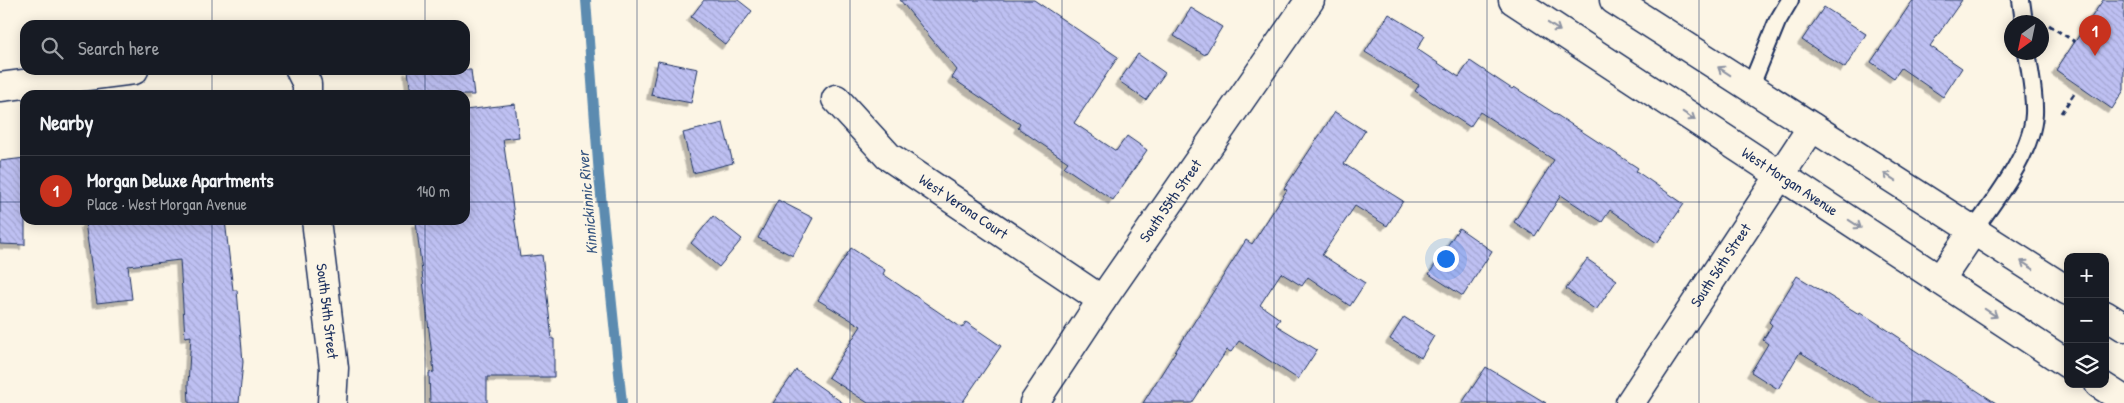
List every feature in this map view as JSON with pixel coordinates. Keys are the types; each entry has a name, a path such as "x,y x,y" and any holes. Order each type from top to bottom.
{"street":[{"name":"South 55th Street","path":"1034,403 1102,300 1310,0"},
{"name":"West Morgan Avenue","path":"1513,0 2064,361"},
{"path":"1614,0 2064,288"},
{"path":"0,86 92,75"},
{"path":"302,75 307,90"},
{"name":"West Verona Court","path":"836,99 888,156 1102,300"},
{"name":"South 56th Street","path":"1630,403 1812,127"},
{"name":"South 54th Street","path":"317,225 334,368 332,403"},
{"path":"1940,280 1973,231"},
{"path":"2109,318 2124,327"},
{"path":"2105,388 2124,400"}],"lane":[{"path":"1750,88 1777,22 1790,0"},
{"path":"2021,0 2023,15"},
{"path":"1973,231 2009,177 2030,134 2034,115 2028,60"}],"path":[{"path":"2049,26 2075,42"},
{"path":"2060,114 2076,91"}],"building":[{"path":"704,0 738,0 752,11 726,45 691,17"},
{"path":"900,0 1034,0 1118,57 1074,123 1116,151 1127,136 1147,150 1113,200 1064,167 1068,162 1018,128 1020,124 952,78 957,70"},
{"path":"1913,0 1962,0 1930,46 1962,68 1943,97 1901,68 1894,78 1871,62"},
{"path":"2103,0 2124,0 2124,90 2112,109 2056,70"},
{"path":"1824,7 1866,34 1845,68 1802,40"},
{"path":"1191,8 1222,27 1205,55 1174,36"},
{"path":"1389,14 1425,36 1417,49 1459,77 1470,61 1512,89 1514,87 1638,168 1636,171 1684,204 1657,243 1610,210 1602,222 1561,195 1535,236 1514,222 1554,160 1480,112 1470,127 1415,91 1419,85 1365,52"},
{"path":"1138,54 1165,73 1146,100 1119,81"},
{"path":"658,61 698,69 691,103 651,95"},
{"path":"471,70 474,95 470,95 470,90 410,90 409,75 470,75"},
{"path":"515,104 519,137 503,139 520,257 542,255 552,339 554,339 554,377 487,377 487,403 430,403 429,373 434,372 416,225 470,225 470,109"},
{"path":"1335,112 1365,131 1344,164 1403,201 1387,226 1355,206 1322,255 1365,283 1350,306 1308,277 1302,286 1281,273 1260,305 1280,319 1276,325 1317,350 1298,379 1239,341 1231,352 1227,350 1192,403 1143,403 1246,240 1252,244 1287,190 1284,189"},
{"path":"723,123 733,163 693,173 683,133"},
{"path":"20,159 20,225 25,225 25,245 0,244 0,161"},
{"path":"778,200 813,218 793,256 758,238"},
{"path":"713,216 742,239 719,267 691,243"},
{"path":"85,225 226,225 233,290 237,290 243,362 239,403 189,403 188,385 191,336 185,337 180,260 128,266 132,299 97,303"},
{"path":"1459,228 1492,251 1463,296 1429,274"},
{"path":"851,248 885,270 883,274 962,328 966,322 1001,346 962,403 868,403 828,377 861,326 818,300"},
{"path":"1587,259 1617,280 1596,310 1566,289"},
{"path":"1797,276 1859,314 1860,312 1900,338 1899,340 1996,403 1881,403 1800,352 1778,389 1751,372 1768,344 1763,340 1772,325 1769,322"},
{"path":"1404,317 1434,336 1421,358 1390,339"},
{"path":"1486,367 1546,403 1462,403"},
{"path":"796,370 843,403 773,403"}],"waterway":[{"name":"Kinnickinnic River","path":"586,0 599,176 622,403"}],"place":[{"name":"Morgan Deluxe Apartments","path":"2095,56"}]}
